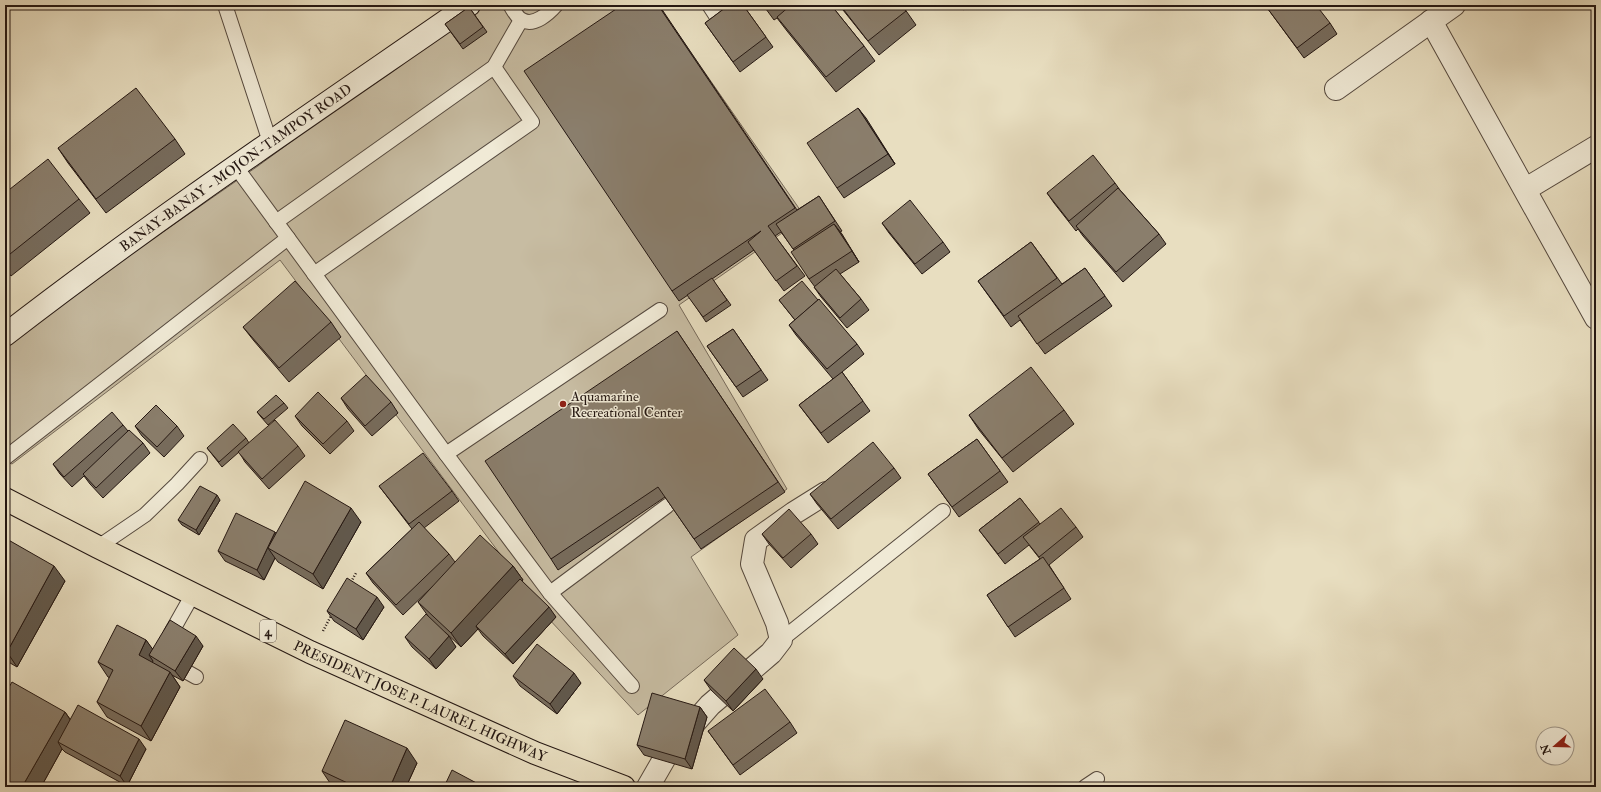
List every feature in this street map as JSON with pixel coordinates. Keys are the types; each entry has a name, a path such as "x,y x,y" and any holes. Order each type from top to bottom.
{"highway":[{"name":"PRESIDENT JOSE P. LAUREL HIGHWAY","path":"5,499 98,547 310,652 535,753 624,787"}],"street":[{"name":"BANAY-BANAY - MOJON-TAMPOY ROAD","path":"5,335 63,290 236,166 469,5"},
{"path":"1336,89 1454,5"},
{"path":"1431,20 1596,318"},
{"path":"1526,190 1596,147"},
{"path":"648,787 667,754 710,705 771,653 781,640 777,622 752,564 756,540 794,513 826,493"}],"lane":[{"path":"225,5 270,142"},
{"path":"510,5 522,20 530,22 548,14 556,5"},
{"path":"709,5 720,22"},
{"path":"276,222 494,67 522,20"},
{"path":"314,274 532,122 494,67"},
{"path":"236,166 446,454 550,593 632,686"},
{"path":"5,458 288,238"},
{"path":"446,454 660,310"},
{"path":"98,547 145,515 200,459"},
{"path":"550,593 667,506"},
{"path":"781,640 943,511"},
{"path":"193,594 171,633 170,648 172,656 180,668 196,677"},
{"path":"1085,787 1097,779"}],"path":[{"path":"349,586 356,573"},
{"path":"310,652 333,613"}],"shaded area":[{"name":"Aquamarine Recreational Center","path":"478,5 658,5 805,217 679,305 787,489 691,557 738,635 638,715 548,618 280,260 12,464 5,461 5,347 79,290 258,166"}],"building":[{"path":"622,5 658,5 795,208 768,226 797,266 776,281 748,242 761,231 672,291 524,71"},
{"path":"729,5 743,5 766,37 733,62 705,23"},
{"path":"791,5 831,5 864,46 826,77 777,17"},
{"path":"840,5 902,5 906,11 868,41"},
{"path":"1265,5 1316,5 1330,23 1297,48"},
{"path":"469,7 483,27 460,44 445,24"},
{"path":"136,88 175,139 96,199 58,148"},
{"path":"858,108 888,154 837,188 807,143"},
{"path":"1093,155 1115,183 1069,221 1047,193"},
{"path":"48,159 79,199 5,258 5,193"},
{"path":"1118,188 1159,234 1116,272 1076,226"},
{"path":"819,196 835,221 793,249 776,224"},
{"path":"910,200 943,242 915,264 882,223"},
{"path":"834,224 852,251 809,279 791,252"},
{"path":"1031,242 1057,278 1004,316 978,281"},
{"path":"1085,268 1105,296 1037,344 1018,316"},
{"path":"836,269 861,299 840,318 814,287"},
{"path":"712,278 727,300 703,317 687,295"},
{"path":"295,281 331,322 279,368 243,327"},
{"path":"802,281 818,300 795,320 779,300"},
{"path":"819,299 857,344 827,369 789,325"},
{"path":"733,329 761,370 736,387 707,346"},
{"path":"677,331 778,482 694,539 658,487 551,559 485,461"},
{"path":"1031,367 1064,410 1002,458 969,415"},
{"path":"842,372 863,401 821,433 799,405"},
{"path":"366,375 391,402 365,426 341,398"},
{"path":"318,392 347,421 323,444 295,416"},
{"path":"276,395 284,403 264,419 257,412"},
{"path":"156,405 177,426 157,447 135,426"},
{"path":"112,412 123,425 64,477 53,464"},
{"path":"275,420 298,446 262,479 238,452"},
{"path":"233,424 246,438 219,462 207,448"},
{"path":"129,430 143,443 96,488 83,474"},
{"path":"977,439 1000,471 952,507 928,474"},
{"path":"873,442 894,468 831,519 810,494"},
{"path":"423,453 452,491 409,524 379,486"},
{"path":"305,481 351,508 313,574 268,548"},
{"path":"200,486 217,495 196,530 178,520"},
{"path":"1020,498 1039,522 998,554 979,530"},
{"path":"1061,508 1076,527 1039,557 1023,537"},
{"path":"789,509 811,534 783,558 762,534"},
{"path":"236,513 275,532 257,570 218,551"},
{"path":"419,522 449,554 396,605 366,573"},
{"path":"480,535 513,566 451,633 418,602"},
{"path":"5,538 54,566 7,652 5,651"},
{"path":"1043,557 1064,588 1008,627 987,595"},
{"path":"347,578 377,597 356,629 327,611"},
{"path":"520,579 549,607 505,654 476,626"},
{"path":"426,614 449,636 429,659 405,637"},
{"path":"170,620 196,636 175,671 149,655"},
{"path":"117,625 146,640 139,655 170,672 141,726 97,702 113,670 98,662"},
{"path":"537,644 574,673 550,704 513,676"},
{"path":"734,648 756,669 726,701 704,680"},
{"path":"12,682 65,712 22,787 5,787 5,694"},
{"path":"765,689 790,722 733,765 708,731"},
{"path":"652,693 700,707 685,759 637,745"},
{"path":"78,705 139,739 120,776 58,742"},
{"path":"345,720 407,748 390,787 356,787 322,771"},
{"path":"452,770 484,787 444,787"},
{"path":"1596,778 1596,787 1593,787 1590,783"},
{"path":"1580,783 1582,787 1574,787"}],"place":[{"name":"Aquamarine Recreational Center","path":"563,404"}]}
